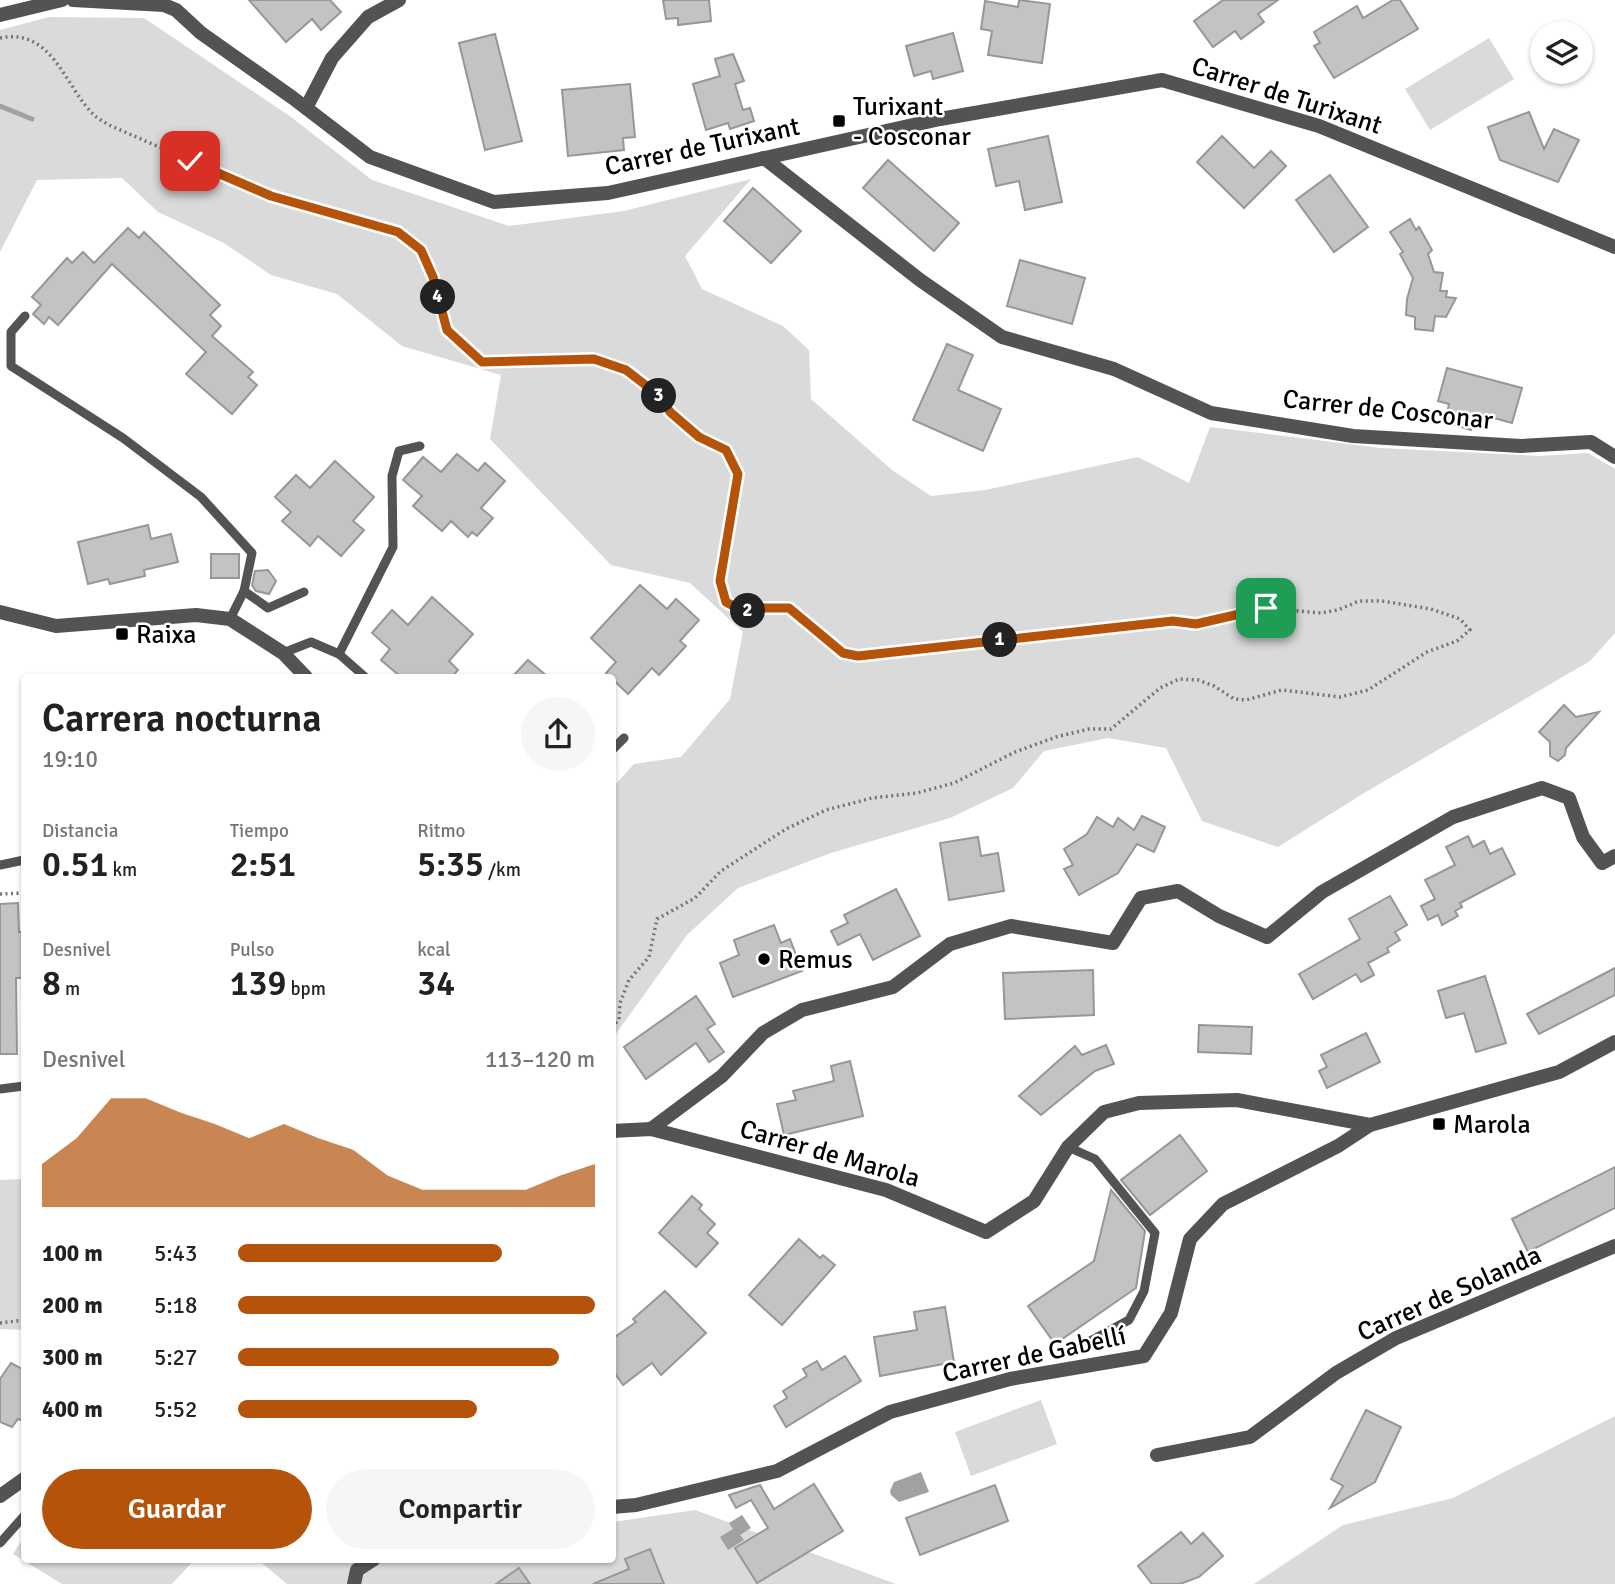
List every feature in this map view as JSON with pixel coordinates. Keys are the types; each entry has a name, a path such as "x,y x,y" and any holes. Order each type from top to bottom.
{"street":[{"path":"0,15 62,0"},
{"name":"Carrer de Turixant","path":"73,0 164,5 176,10 201,33 370,157 494,202 608,192 940,119 1162,80 1319,126 1615,247"},
{"path":"306,108 332,58 368,17 399,0"},
{"name":"Carrer de Cosconar","path":"764,158 920,281 1002,337 1114,369 1211,413 1353,436 1521,446 1591,442 1615,457"},
{"path":"0,611 56,626 196,615 230,619 283,653 303,674"},
{"path":"651,1129 722,1076 762,1033 802,1010 893,987 950,944 1011,926 1113,943 1141,898 1178,891 1219,916 1267,937 1322,892 1453,817 1542,788 1569,798 1583,837 1602,863 1615,856"},
{"name":"Carrer de Marola","path":"616,1131 651,1129 886,1190 986,1232 1034,1201 1068,1147 1104,1112 1139,1103 1237,1100 1370,1125 1559,1072 1615,1042"},
{"name":"Carrer de Gabellí","path":"616,1507 636,1505 777,1471 890,1412 1010,1379 1144,1356 1171,1313 1190,1239 1223,1205 1338,1146 1370,1125"},
{"name":"Carrer de Solanda","path":"1157,1455 1250,1437 1336,1373 1396,1338 1615,1246"},
{"path":"0,1496 21,1481"},
{"path":"354,1584 357,1570 368,1563"}],"lane":[{"path":"26,316 12,332 11,366 123,438 201,497 252,553 244,591 230,619"},
{"path":"339,654 393,547 392,476 399,452 420,446"},
{"path":"244,591 268,608 304,592"},
{"path":"283,653 311,642 339,654 362,674"},
{"path":"616,746 624,738"},
{"path":"0,865 21,861"},
{"path":"0,1089 21,1086"},
{"path":"1068,1147 1096,1159 1155,1233 1144,1291 1129,1320 1081,1346"},
{"path":"0,1543 21,1519"}],"path":[{"path":"0,38 13,35 32,41 54,59 94,115 109,125 271,196 398,232 421,250 433,277 447,330 482,362 594,359 626,370 661,397 670,412 699,437 726,450 738,474 720,581 726,602 744,612 764,608 789,608 843,653 858,656 881,654 1173,621 1196,624 1266,608 1321,613 1338,610 1359,601 1382,601 1431,609 1460,619 1470,630 1457,641 1427,652 1368,690 1340,697 1282,690 1246,700 1234,699 1214,686 1198,680 1179,679 1160,688 1111,729 1089,729 1056,737 1015,752 954,783 917,793 872,798 826,810 786,830 721,872 695,898 657,919 649,957 629,980 616,1022"},
{"path":"0,894 21,893"},
{"path":"0,1322 21,1320"}],"shaded area":[{"path":"49,17 144,18 291,117 372,180 509,226 624,211 751,179 685,256 702,289 783,326 809,350 811,399 892,470 931,496 985,490 1138,457 1189,483 1210,427 1381,448 1539,456 1588,453 1615,469 1615,633 1590,661 1364,793 1278,847 1202,821 1166,748 1108,738 1044,751 1013,788 950,818 831,853 738,888 687,935 616,1034 616,784 634,764 681,757 730,699 743,632 690,583 611,565 490,439 501,375 402,346 337,294 271,275 224,243 158,212 122,178 37,180 0,252 0,30"},
{"path":"1489,38 1514,79 1430,130 1405,89"},
{"path":"21,1179 21,1330 0,1329 0,1180"},
{"path":"1041,1400 1057,1444 971,1476 955,1432"},
{"path":"1615,1416 1615,1584 1254,1584 1343,1525 1453,1498"},
{"path":"921,1472 929,1492 899,1502 891,1495 894,1482"},
{"path":"695,1510 896,1584 287,1584 262,1563 616,1563 616,1522"},
{"path":"742,1515 751,1528 740,1535 744,1540 728,1550 720,1537 733,1529 729,1523"},
{"path":"21,1542 21,1559 13,1554"},
{"path":"28,1563 191,1563 172,1584 62,1584"}],"building":[{"path":"249,0 330,0 341,12 321,30 312,19 286,42"},
{"path":"663,0 709,0 711,21 678,25 678,18 666,19"},
{"path":"1019,0 1050,4 1042,63 988,55 992,31 981,29 985,1 1018,7"},
{"path":"1223,0 1278,0 1258,14 1264,22 1241,39 1235,31 1213,47 1194,21"},
{"path":"1393,0 1400,0 1418,29 1334,78 1314,46 1320,43 1314,32 1357,6 1363,18"},
{"path":"953,33 963,71 933,79 931,71 914,76 906,46"},
{"path":"495,34 522,141 485,150 459,43"},
{"path":"733,54 744,81 735,84 743,110 750,108 754,121 730,129 728,123 706,130 693,84 720,76 715,59"},
{"path":"630,84 635,137 623,138 624,150 568,156 562,90"},
{"path":"1529,112 1544,149 1554,129 1579,140 1558,182 1500,160 1488,127"},
{"path":"1048,136 1062,202 1025,210 1019,181 996,186 988,149"},
{"path":"1222,136 1254,168 1271,151 1286,166 1244,208 1197,162"},
{"path":"888,160 959,223 934,251 863,188"},
{"path":"1330,175 1368,227 1334,252 1296,200"},
{"path":"753,188 801,231 771,263 724,221"},
{"path":"1410,219 1416,230 1419,227 1432,250 1428,254 1434,272 1443,273 1440,291 1447,291 1446,297 1456,298 1446,317 1435,316 1433,331 1415,329 1415,317 1406,315 1413,278 1400,254 1403,252 1390,232"},
{"path":"128,228 139,238 144,232 220,305 210,315 221,326 212,336 253,372 248,377 257,385 232,414 186,374 206,352 112,264 58,325 49,317 44,324 33,314 41,305 32,297 67,258 72,263 83,252 94,263"},
{"path":"1020,260 1085,278 1072,324 1007,306"},
{"path":"947,344 973,355 958,390 1001,409 983,451 913,420"},
{"path":"1447,368 1522,388 1512,423 1476,413 1471,430 1445,422 1449,404 1438,401"},
{"path":"457,454 478,471 485,463 505,481 481,508 493,518 477,536 472,532 468,537 451,521 442,531 413,506 422,496 403,480 423,457 441,472"},
{"path":"335,461 374,497 353,521 364,530 341,556 318,536 310,546 282,521 291,512 275,497 296,475 310,488"},
{"path":"148,525 151,539 171,534 178,562 144,570 145,576 110,584 108,579 88,584 78,542"},
{"path":"211,554 239,554 239,578 211,578"},
{"path":"268,570 276,581 269,594 256,591 252,585 255,571"},
{"path":"640,585 667,609 676,599 699,620 680,641 686,646 659,675 652,668 628,694 616,683 616,674 606,673 616,662 591,638"},
{"path":"432,597 473,634 449,661 458,670 455,674 397,674 381,660 390,649 372,633 392,610 408,625"},
{"path":"528,660 544,674 515,674"},
{"path":"1564,705 1576,717 1599,712 1566,748 1565,755 1558,761 1550,756 1550,742 1539,732"},
{"path":"1142,816 1165,827 1154,852 1137,844 1118,873 1079,895 1064,869 1073,865 1064,849 1087,834 1097,817 1113,827 1118,818 1134,830"},
{"path":"1468,836 1473,847 1484,841 1490,854 1502,848 1515,874 1460,903 1462,907 1455,911 1458,916 1442,925 1438,915 1428,920 1421,906 1435,899 1425,880 1455,865 1446,847"},
{"path":"978,837 981,856 998,853 1004,891 949,900 940,843"},
{"path":"896,889 920,936 873,960 860,934 838,945 831,931 848,923 844,915"},
{"path":"1390,896 1407,925 1395,932 1400,940 1387,948 1389,952 1368,963 1374,975 1361,982 1356,974 1313,999 1299,974 1360,939 1349,919"},
{"path":"18,903 21,978 16,978 17,1054 0,1054 0,904"},
{"name":"Remus","path":"774,925 781,943 790,939 802,971 733,997 720,963 739,955 734,940"},
{"path":"1615,968 1615,995 1539,1034 1527,1014"},
{"path":"1093,970 1094,1015 1005,1019 1003,973"},
{"path":"1485,976 1506,1043 1476,1052 1464,1013 1446,1018 1438,991"},
{"path":"696,996 715,1024 707,1029 724,1052 709,1062 696,1043 646,1079 624,1047"},
{"path":"1199,1025 1252,1027 1251,1054 1198,1052"},
{"path":"1366,1033 1380,1062 1327,1088 1319,1071 1327,1067 1321,1055"},
{"path":"1106,1045 1114,1064 1095,1071 1041,1115 1019,1096 1075,1046 1082,1055"},
{"path":"850,1061 863,1116 784,1135 777,1104 796,1100 793,1091 834,1081 831,1066"},
{"path":"1180,1135 1207,1171 1150,1215 1121,1180"},
{"path":"1615,1167 1615,1208 1528,1252 1512,1219"},
{"path":"1111,1190 1145,1231 1136,1288 1055,1344 1028,1306 1094,1261"},
{"path":"692,1196 702,1205 699,1209 715,1224 707,1233 718,1243 696,1267 659,1233"},
{"path":"799,1239 820,1258 823,1255 835,1265 782,1325 749,1295"},
{"path":"665,1291 706,1333 661,1375 652,1363 623,1385 616,1375 616,1336 636,1322 633,1319"},
{"path":"945,1307 954,1362 880,1376 874,1337 917,1330 914,1312"},
{"path":"845,1356 861,1381 786,1427 774,1406 787,1398 783,1391 807,1376 803,1369 817,1361 822,1370"},
{"path":"11,1363 21,1368 21,1420 18,1419 12,1427 0,1422 0,1379"},
{"path":"1366,1410 1401,1427 1375,1482 1330,1508 1343,1486 1331,1479"},
{"path":"814,1484 843,1531 757,1583 735,1548 768,1528 751,1500 736,1508 729,1495 760,1485 774,1509"},
{"path":"995,1485 1008,1521 920,1555 906,1518"},
{"path":"1181,1532 1191,1544 1203,1533 1223,1556 1199,1577 1180,1584 1152,1584 1138,1566"},
{"path":"650,1549 664,1584 593,1584 629,1569 625,1559"},
{"path":"519,1568 530,1584 496,1584"}],"waterway":[{"path":"0,106 32,119"}],"place":[{"name":"Turixant - Cosconar","path":"839,121"},
{"name":"Raixa","path":"122,634"},
{"name":"Remus","path":"764,959"},
{"name":"Marola","path":"1439,1124"}],"route":[{"path":"190,161 271,196 398,232 421,250 433,277 447,330 482,362 594,359 626,370 661,397 670,412 699,437 726,450 738,474 720,581 726,602 744,612 764,608 789,608 843,653 858,656 1173,621 1196,624 1266,608"}]}
